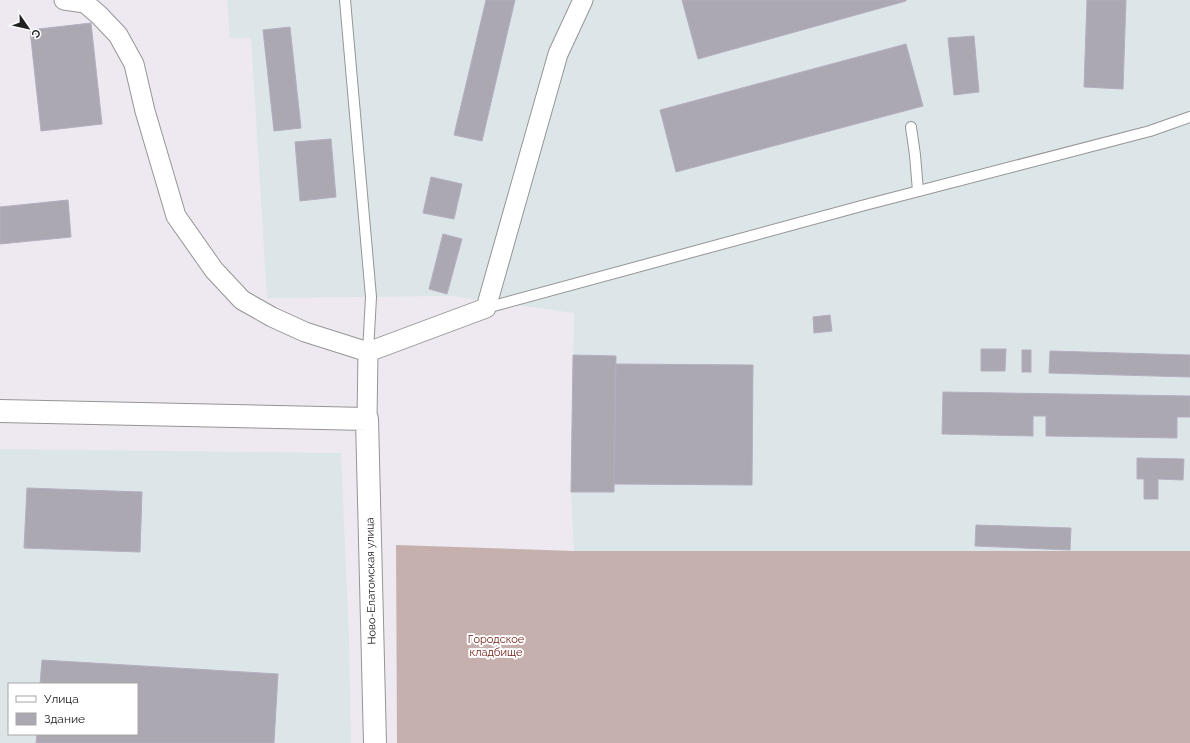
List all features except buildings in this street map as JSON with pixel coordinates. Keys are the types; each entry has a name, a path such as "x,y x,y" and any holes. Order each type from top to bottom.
{"street":[{"path":"64,0 85,3 118,35 134,64 145,111 176,216 214,270 242,300 272,317 305,332 368,352 486,308 558,54 583,0"},
{"path":"0,411 367,419 368,352"},
{"name":"Ново-Елатомская улица","path":"367,419 375,743"}],"lane":[{"path":"345,0 371,298 368,352"},
{"path":"486,308 918,191 1150,131 1190,116"},
{"path":"911,127 918,191"}],"shaded area":[{"path":"227,0 1190,0 1190,551 574,551 571,492 574,313 451,296 267,298 251,38 230,38"},
{"path":"0,449 341,453 349,637 351,743 0,743"}],"green space":[{"name":"Городское кладбище","path":"396,545 574,551 1190,551 1190,743 397,743"}]}
